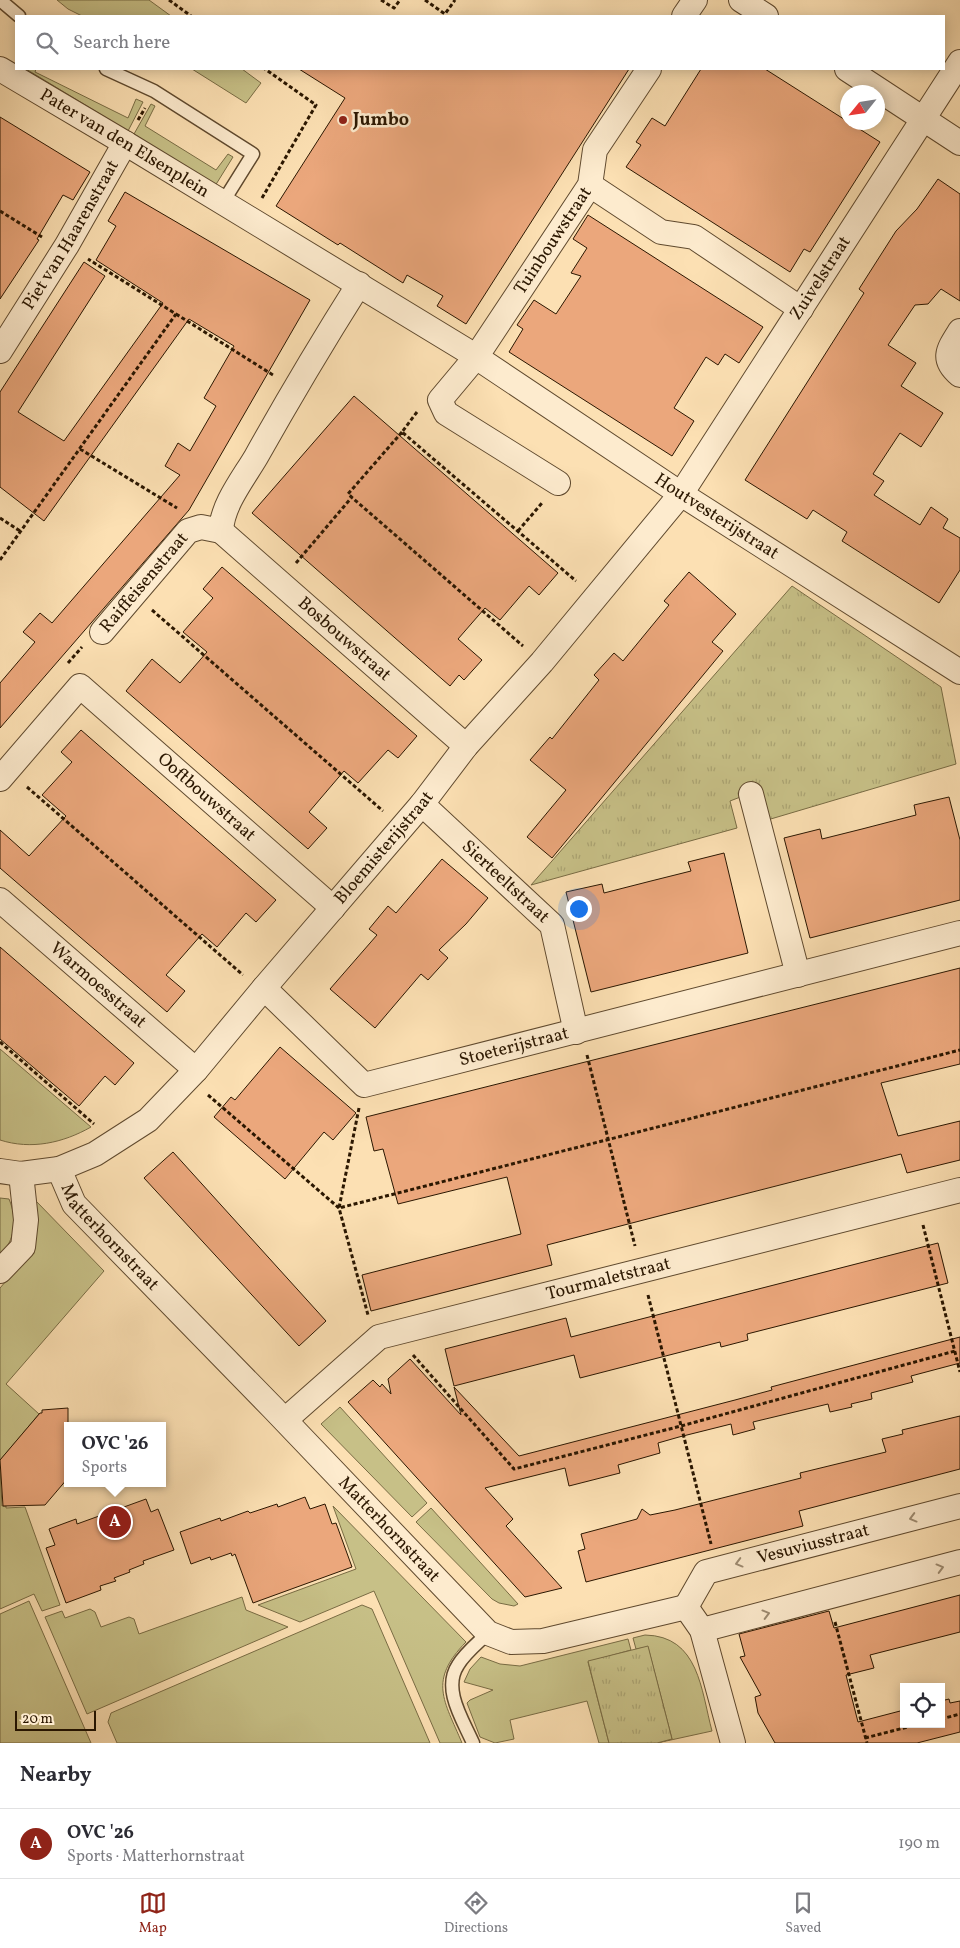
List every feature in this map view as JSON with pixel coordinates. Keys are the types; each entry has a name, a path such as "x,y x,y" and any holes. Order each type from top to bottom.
{"street":[{"path":"685,15 695,0"},
{"path":"741,0 764,15"},
{"name":"Zuivelstraat","path":"681,494 925,119 960,62"},
{"name":"Pater van den Elsenplein","path":"0,69 359,284"},
{"name":"Tuinbouwstraat","path":"476,357 590,185 595,150 648,70"},
{"path":"849,70 960,143"},
{"name":"Piet van Haarenstraat","path":"0,351 63,250 125,143"},
{"path":"590,185 661,232 694,237 801,309"},
{"path":"221,531 221,519 294,389 359,284"},
{"name":"Houtvesterijstraat","path":"359,284 476,357 681,494 960,672"},
{"path":"960,331 947,357 951,367 960,375"},
{"path":"476,357 440,400 446,413 558,484"},
{"name":"Bloemisterijstraat","path":"10,1172 60,1169 95,1154 148,1120 192,1075 422,804 466,746 542,662 681,494"},
{"name":"Raiffeisenstraat","path":"102,632 188,531 201,527 221,531"},
{"name":"Bosbouwstraat","path":"221,531 466,746"},
{"path":"4,775 80,686"},
{"name":"Ooftbouwstraat","path":"80,686 333,908"},
{"path":"751,794 798,975"},
{"name":"Sierteeltstraat","path":"422,804 552,925 578,1031"},
{"name":"Warmoesstraat","path":"0,900 192,1075"},
{"name":"Stoeterijstraat","path":"364,1086 960,933"},
{"path":"263,990 364,1086"},
{"name":"Matterhornstraat","path":"60,1169 74,1204 285,1420 488,1633 511,1642 543,1641 686,1608"},
{"path":"0,1271 23,1247 26,1220 10,1172"},
{"name":"Tourmaletstraat","path":"285,1420 379,1337 960,1190"},
{"name":"Vesuviusstraat","path":"686,1608 706,1572 960,1506"},
{"path":"702,1630 960,1562"},
{"path":"686,1608 702,1630 733,1743"}],"lane":[{"path":"0,0 18,15"},
{"path":"108,70 154,91 252,154 223,202"},
{"path":"473,1743 456,1705 451,1683 457,1666 488,1633"}],"path":[{"path":"168,0 186,15"},
{"path":"381,0 394,8 400,0"},
{"path":"425,0 446,14 455,0"},
{"path":"250,218 316,106 266,70"},
{"path":"0,211 63,250 86,258 294,389"},
{"path":"0,560 176,314"},
{"path":"419,409 402,432 348,494 542,662"},
{"path":"402,432 596,597"},
{"path":"80,449 188,514 195,529"},
{"path":"518,531 558,484"},
{"path":"279,583 352,498"},
{"path":"0,518 20,531"},
{"path":"134,595 402,828"},
{"name":"Raiffeisenstraat","path":"80,686 63,669 92,635 102,632"},
{"path":"4,775 263,990"},
{"path":"578,1031 608,1139 718,1569"},
{"path":"0,1042 99,1128 111,1144"},
{"path":"339,1208 960,1050"},
{"path":"192,1075 339,1208"},
{"path":"364,1086 339,1208 368,1316 379,1337"},
{"path":"917,1201 960,1372"},
{"path":"407,1330 414,1357 514,1469 681,1426 955,1351"},
{"path":"828,1597 866,1743"},
{"path":"945,1718 960,1714"},
{"path":"865,1738 904,1728"}],"green space":[{"path":"57,0 149,0 170,15 80,15 68,9"},
{"path":"28,70 36,70 35,72 128,118 136,99 143,102 128,131"},
{"path":"194,70 243,70 261,83 246,103"},
{"path":"151,104 155,106 145,126 216,170 228,154 233,157 215,186 134,134"},
{"path":"792,586 941,687 956,764 764,821 756,791 730,801 737,828 531,885"},
{"path":"0,1049 91,1127 58,1141 47,1143 23,1144 0,1140"},
{"path":"0,1198 9,1199 14,1215 14,1229 9,1243 0,1257"},
{"path":"36,1201 104,1271 6,1384 39,1414 0,1461 0,1288 26,1258"},
{"path":"340,1407 427,1503 412,1517 321,1424"},
{"path":"0,1468 2,1506 6,1506 6,1508 25,1507 60,1605 42,1611 34,1594 0,1609"},
{"path":"333,1506 466,1642 454,1656 443,1680 445,1702 462,1743 440,1743 374,1591 300,1622 258,1605 356,1569"},
{"path":"431,1508 518,1604 514,1606 499,1603 492,1599 416,1522"},
{"path":"242,1597 246,1610 288,1627 87,1714 45,1617 62,1611 65,1618 90,1609 95,1612 101,1627 129,1617 134,1619 139,1634"},
{"path":"29,1601 91,1743 0,1743 0,1614"},
{"path":"362,1605 372,1609 430,1743 117,1743 108,1722 111,1713"},
{"path":"645,1635 663,1638 677,1645 687,1655 695,1668 700,1683 712,1731 657,1743 672,1739 648,1647 636,1649 633,1638"},
{"path":"628,1639 631,1650 588,1662 609,1743 599,1743 587,1701 510,1720 514,1739 495,1743 480,1737 467,1703 493,1690 464,1682 470,1669 481,1657 500,1664 520,1666"},
{"path":"648,1646 672,1739 657,1743 609,1743 588,1661"}],"building":[{"path":"301,70 628,70 466,324 437,306 443,296 407,275 403,283 340,243 338,245 276,206 345,98"},
{"path":"700,70 767,70 840,117 840,130 861,130 880,142 810,252 804,249 790,272 626,167 641,145 636,142 652,118 665,126"},
{"path":"0,117 90,172 73,200 63,195 37,239 39,240 0,299"},
{"path":"938,179 960,194 960,301 941,289 928,304 915,305 888,345 916,363 901,386 943,413 921,447 900,433 873,474 884,481 874,495 920,525 931,507 948,519 943,528 960,538 960,570 939,603 842,541 847,532 813,510 807,519 745,480 864,293 859,289 896,231 917,209"},
{"path":"125,192 310,300 189,510 0,728 0,683 35,642 23,632 40,613 52,623 180,475 165,466 178,443 190,451 216,406 204,398 234,346 189,319 44,521 0,487 0,392 84,262 105,276 18,412 64,441 163,303 96,260 116,226 108,221"},
{"path":"588,215 763,327 739,363 725,354 718,365 706,357 674,408 694,421 672,456 509,352 523,329 517,325 534,300 556,314 581,276 571,273 587,248 573,239"},
{"path":"354,396 558,573 539,595 529,586 500,620 485,608 458,639 482,660 464,680 459,675 450,686 252,513"},
{"path":"222,567 417,736 398,758 388,750 358,783 344,771 309,812 327,828 308,849 126,691 152,659 180,683 207,652 183,632 213,598 203,589"},
{"path":"689,572 736,614 712,642 723,651 552,858 527,837 566,790 530,760 550,737 552,739 599,680 594,675 614,653 623,661 669,605 664,601"},
{"path":"81,730 276,900 256,922 246,913 217,947 202,934 166,975 185,991 167,1012 0,868 0,830 29,856 66,816 42,795 72,762 61,752"},
{"path":"949,797 960,840 960,900 810,938 784,838 820,829 822,839 916,815 914,805"},
{"path":"724,853 748,953 591,992 566,892 602,884 604,893 691,871 688,862"},
{"path":"442,859 488,898 466,924 439,950 448,958 428,980 421,974 375,1028 330,989 377,935 369,929 388,906 396,913"},
{"path":"0,947 134,1063 115,1085 105,1076 79,1106 0,1039"},
{"path":"960,968 960,1064 881,1083 898,1136 960,1121 960,1160 907,1173 901,1154 659,1216 547,1245 552,1265 371,1311 362,1275 521,1234 507,1177 398,1204 383,1149 374,1151 366,1117"},
{"path":"280,1047 356,1113 333,1140 324,1132 285,1179 214,1117 231,1097 235,1100"},
{"path":"173,1152 326,1321 299,1346 144,1178"},
{"path":"938,1243 948,1283 747,1334 748,1340 721,1347 720,1342 580,1378 574,1355 454,1386 445,1349 566,1318 571,1337"},
{"path":"960,1337 960,1363 911,1376 913,1382 871,1393 872,1399 851,1404 852,1407 830,1412 828,1404 753,1422 755,1429 733,1435 731,1424 679,1437 658,1443 660,1453 618,1465 620,1473 569,1486 565,1468 485,1488 513,1519 506,1526 562,1588 525,1597 348,1402 373,1380 380,1387 382,1384 391,1394 388,1379 410,1359 461,1415 454,1387 519,1456 735,1400 772,1390 771,1387"},
{"path":"68,1408 68,1422 64,1422 64,1483 45,1505 3,1506 0,1460 42,1413 42,1410"},
{"path":"960,1416 960,1469 799,1511 803,1526 586,1582 578,1551 585,1549 581,1534 637,1519 642,1509 650,1515 675,1510 801,1478 800,1473 886,1452 882,1439 903,1434 902,1430"},
{"path":"305,1497 310,1509 325,1504 332,1524 336,1523 352,1567 253,1603 235,1554 232,1556 231,1553 211,1560 210,1557 191,1564 180,1532 220,1518 221,1521 248,1511 250,1513 277,1504 278,1507"},
{"path":"146,1499 151,1512 158,1509 174,1550 143,1561 144,1564 114,1578 116,1581 100,1586 101,1590 66,1603 46,1548 55,1545 49,1529 76,1519 77,1524"},
{"path":"960,1595 960,1632 870,1655 874,1668 846,1675 858,1722 900,1711 900,1728 945,1728 945,1700 949,1699 950,1703 960,1701 960,1732 917,1743 775,1743 758,1713 755,1697 761,1695 740,1657 745,1656 739,1634 829,1611 834,1628"}],"place":[{"name":"Jumbo","path":"343,120"},
{"name":"OVC '26","path":"115,1522"}]}
